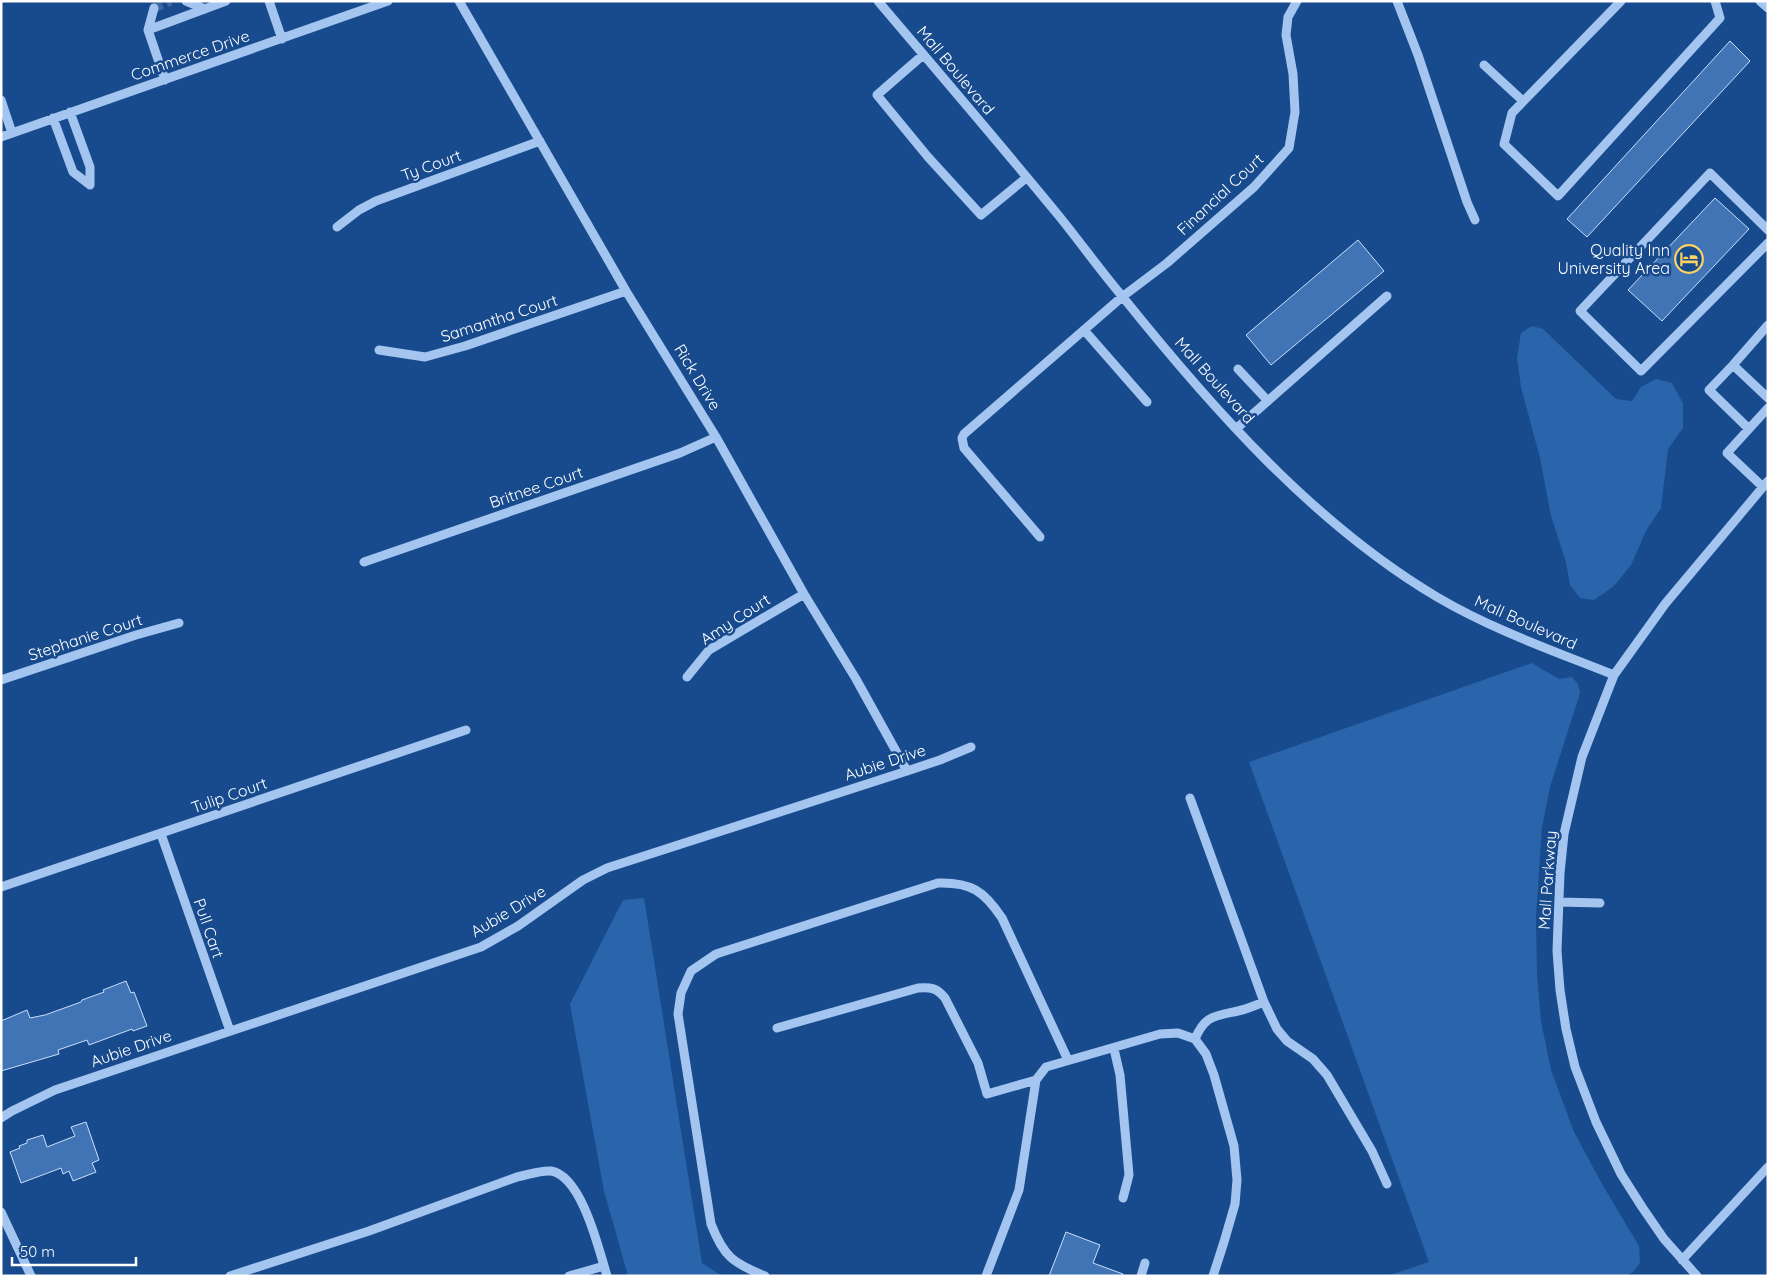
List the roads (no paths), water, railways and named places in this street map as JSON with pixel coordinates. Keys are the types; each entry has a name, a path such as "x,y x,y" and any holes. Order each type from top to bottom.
{"street":[{"path":"186,1 205,9"},
{"path":"148,30 226,1"},
{"path":"269,1 282,39"},
{"name":"Commerce Drive","path":"1,137 388,1"},
{"name":"Rick Drive","path":"459,1 626,290 716,437 804,594 856,679 907,771"},
{"name":"Mall Boulevard","path":"878,1 1060,217 1122,297 1204,392 1270,464 1312,504 1373,554 1437,597 1506,633 1614,674"},
{"name":"Financial Court","path":"1040,537 964,448 962,438 964,434 1122,297 1167,263 1254,187 1289,148 1294,112 1292,74 1286,36 1288,17 1298,1"},
{"path":"1397,1 1418,55 1467,202 1475,220"},
{"path":"1621,1 1512,112 1504,144 1558,196 1720,18 1715,1"},
{"path":"1760,1 1768,8"},
{"path":"154,8 148,30 165,80"},
{"path":"923,55 876,95 928,157 981,214 1026,178"},
{"path":"1484,65 1523,101"},
{"path":"1,100 12,133"},
{"path":"53,118 73,172 90,185 90,167 70,112"},
{"name":"Ty Court","path":"337,227 359,210 376,201 540,141"},
{"path":"1768,230 1710,173 1580,311 1641,371 1768,243"},
{"name":"Samantha Court","path":"378,350 425,357 465,346 626,290"},
{"path":"1237,428 1387,296"},
{"path":"1748,429 1709,390 1768,325"},
{"path":"1084,330 1147,402"},
{"path":"1733,365 1768,398"},
{"path":"1238,369 1268,401"},
{"path":"1765,484 1727,453 1768,408"},
{"name":"Britnee Court","path":"364,562 680,453 716,437"},
{"name":"Mall Parkway","path":"1697,1276 1664,1239 1621,1174 1596,1122 1576,1067 1566,1029 1560,990 1557,951 1560,873 1564,834 1582,757 1614,674 1665,604 1765,484"},
{"name":"Amy Court","path":"687,676 709,650 804,594"},
{"name":"Stephanie Court","path":"1,680 136,635 179,623"},
{"name":"Tulip Court","path":"1,887 466,730"},
{"name":"Aubie Drive","path":"1,1118 12,1110 55,1090 481,947 518,926 583,880 607,868 907,771 972,747"},
{"path":"1190,798 1264,1002 1277,1029 1287,1041 1313,1059 1327,1075 1372,1150 1387,1184"},
{"name":"Pull Cart","path":"161,834 230,1031"},
{"path":"765,1276 749,1270 730,1259 719,1245 711,1224 678,1014 681,993 691,971 716,954 938,883 955,883 974,888 990,901 1002,918 1068,1060"},
{"path":"1559,902 1600,903"},
{"path":"777,1028 918,988 928,987 938,990 945,998 978,1063 987,1094 1036,1080"},
{"path":"1195,1039 1200,1027 1210,1018 1224,1013 1239,1011 1264,1002"},
{"path":"986,1276 1019,1190 1036,1080 1046,1067 1160,1034 1178,1032 1195,1039 1206,1054 1214,1075 1234,1146 1237,1180 1235,1204 1213,1276"},
{"path":"1114,1048 1120,1075 1129,1175 1123,1198"},
{"path":"1682,1260 1768,1167"},
{"path":"230,1276 369,1231 517,1177 536,1172 552,1171 573,1186 584,1205 607,1276"},
{"path":"1,1212 31,1276"},
{"path":"1141,1276 1145,1263"},
{"path":"569,1276 604,1266"}],"tunnel":[{"path":"154,8 171,1"}],"place":[{"name":"Quality Inn University Area","path":"1689,259"}]}
